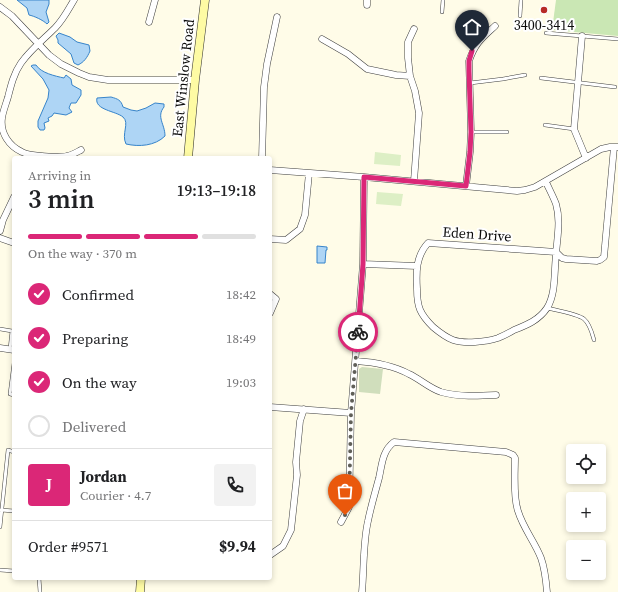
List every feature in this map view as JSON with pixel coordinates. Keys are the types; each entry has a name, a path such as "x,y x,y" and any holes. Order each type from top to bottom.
{"main road":[{"name":"East Winslow Road","path":"188,156 195,80 205,0"},
{"path":"140,592 141,580"}],"street":[{"path":"46,156 25,154 16,149 8,142 2,124 2,118 14,75 22,62 63,19 74,0"},
{"path":"149,22 155,0"},
{"path":"1,9 12,16 49,55 69,69 89,77 119,81 195,80"},
{"path":"262,156 264,87 267,64 277,17"},
{"path":"466,186 471,132 469,61 472,51 478,42 495,26"},
{"path":"414,29 408,42 410,76 420,113 414,181"},
{"path":"582,36 574,129 586,158"},
{"path":"322,39 348,54 367,69 396,75 410,76"},
{"path":"272,170 414,181 517,191 530,189 546,182 601,149 616,147 604,257 596,261 566,259 562,258 556,252"},
{"path":"68,156 81,150"},
{"path":"272,239 286,240 300,229 305,215 309,173"},
{"path":"341,522 349,507 351,413 363,264 364,177"},
{"path":"363,264 417,266 417,300 420,310 426,320 440,334 453,340 472,342 498,338 534,321 547,308 552,295 559,230 558,211 546,182"},
{"path":"0,231 3,220 12,200"},
{"path":"0,238 12,241"},
{"name":"Eden Drive","path":"417,266 421,252 428,243 556,252"},
{"path":"272,296 276,299 272,308"},
{"path":"0,348 12,349"},
{"path":"356,361 396,368 410,374 440,392 462,396 496,395"},
{"path":"272,407 351,413"},
{"path":"272,554 283,546 291,530 297,475 296,462 300,421 304,409"},
{"path":"362,592 368,522 384,452 394,442 506,452 514,455 517,510 541,557 546,576 547,592"}],"lane":[{"path":"442,12 443,0"},
{"path":"520,16 521,0"},
{"path":"546,33 618,39"},
{"path":"470,83 525,75"},
{"path":"541,78 615,87"},
{"path":"545,125 574,129"},
{"path":"471,132 507,132"},
{"path":"547,308 584,319 588,324 594,340"},
{"path":"0,329 12,331 12,349"},
{"path":"12,378 10,394 12,394"},
{"path":"0,527 8,450 12,451"},
{"path":"1,510 12,511"},
{"path":"0,570 12,571"},
{"path":"39,580 40,592"}],"green space":[{"path":"556,0 618,0 618,36 552,30"},
{"path":"375,152 401,155 400,166 374,164"},
{"path":"377,192 403,194 401,206 376,204"},
{"path":"362,367 383,369 380,394 359,392 359,369"}],"water":[{"path":"17,0 49,0 46,12 49,22 47,24 38,18 29,15 27,8"},
{"path":"59,33 70,37 77,42 89,45 90,51 82,63 78,65 74,63 71,54 58,43 56,36"},
{"path":"36,65 41,70 53,75 64,78 66,75 71,79 72,85 81,90 81,95 76,103 71,103 69,108 72,112 66,115 54,113 48,118 49,121 44,123 44,130 40,130 38,127 38,121 48,98 49,90 43,79 31,66"},
{"path":"111,97 119,100 123,107 137,111 155,103 164,104 161,117 165,136 152,144 126,144 124,136 126,126 125,119 120,115 102,108 97,102 97,98"},
{"path":"317,246 327,247 325,263 317,263"}],"way so far":[{"path":"345,515 349,507 351,413 358,332"}],"place":[{"name":"3400-3414","path":"544,10"}],"route":[{"path":"358,332 363,264 364,177 466,186 471,132 469,61 472,51"}]}
